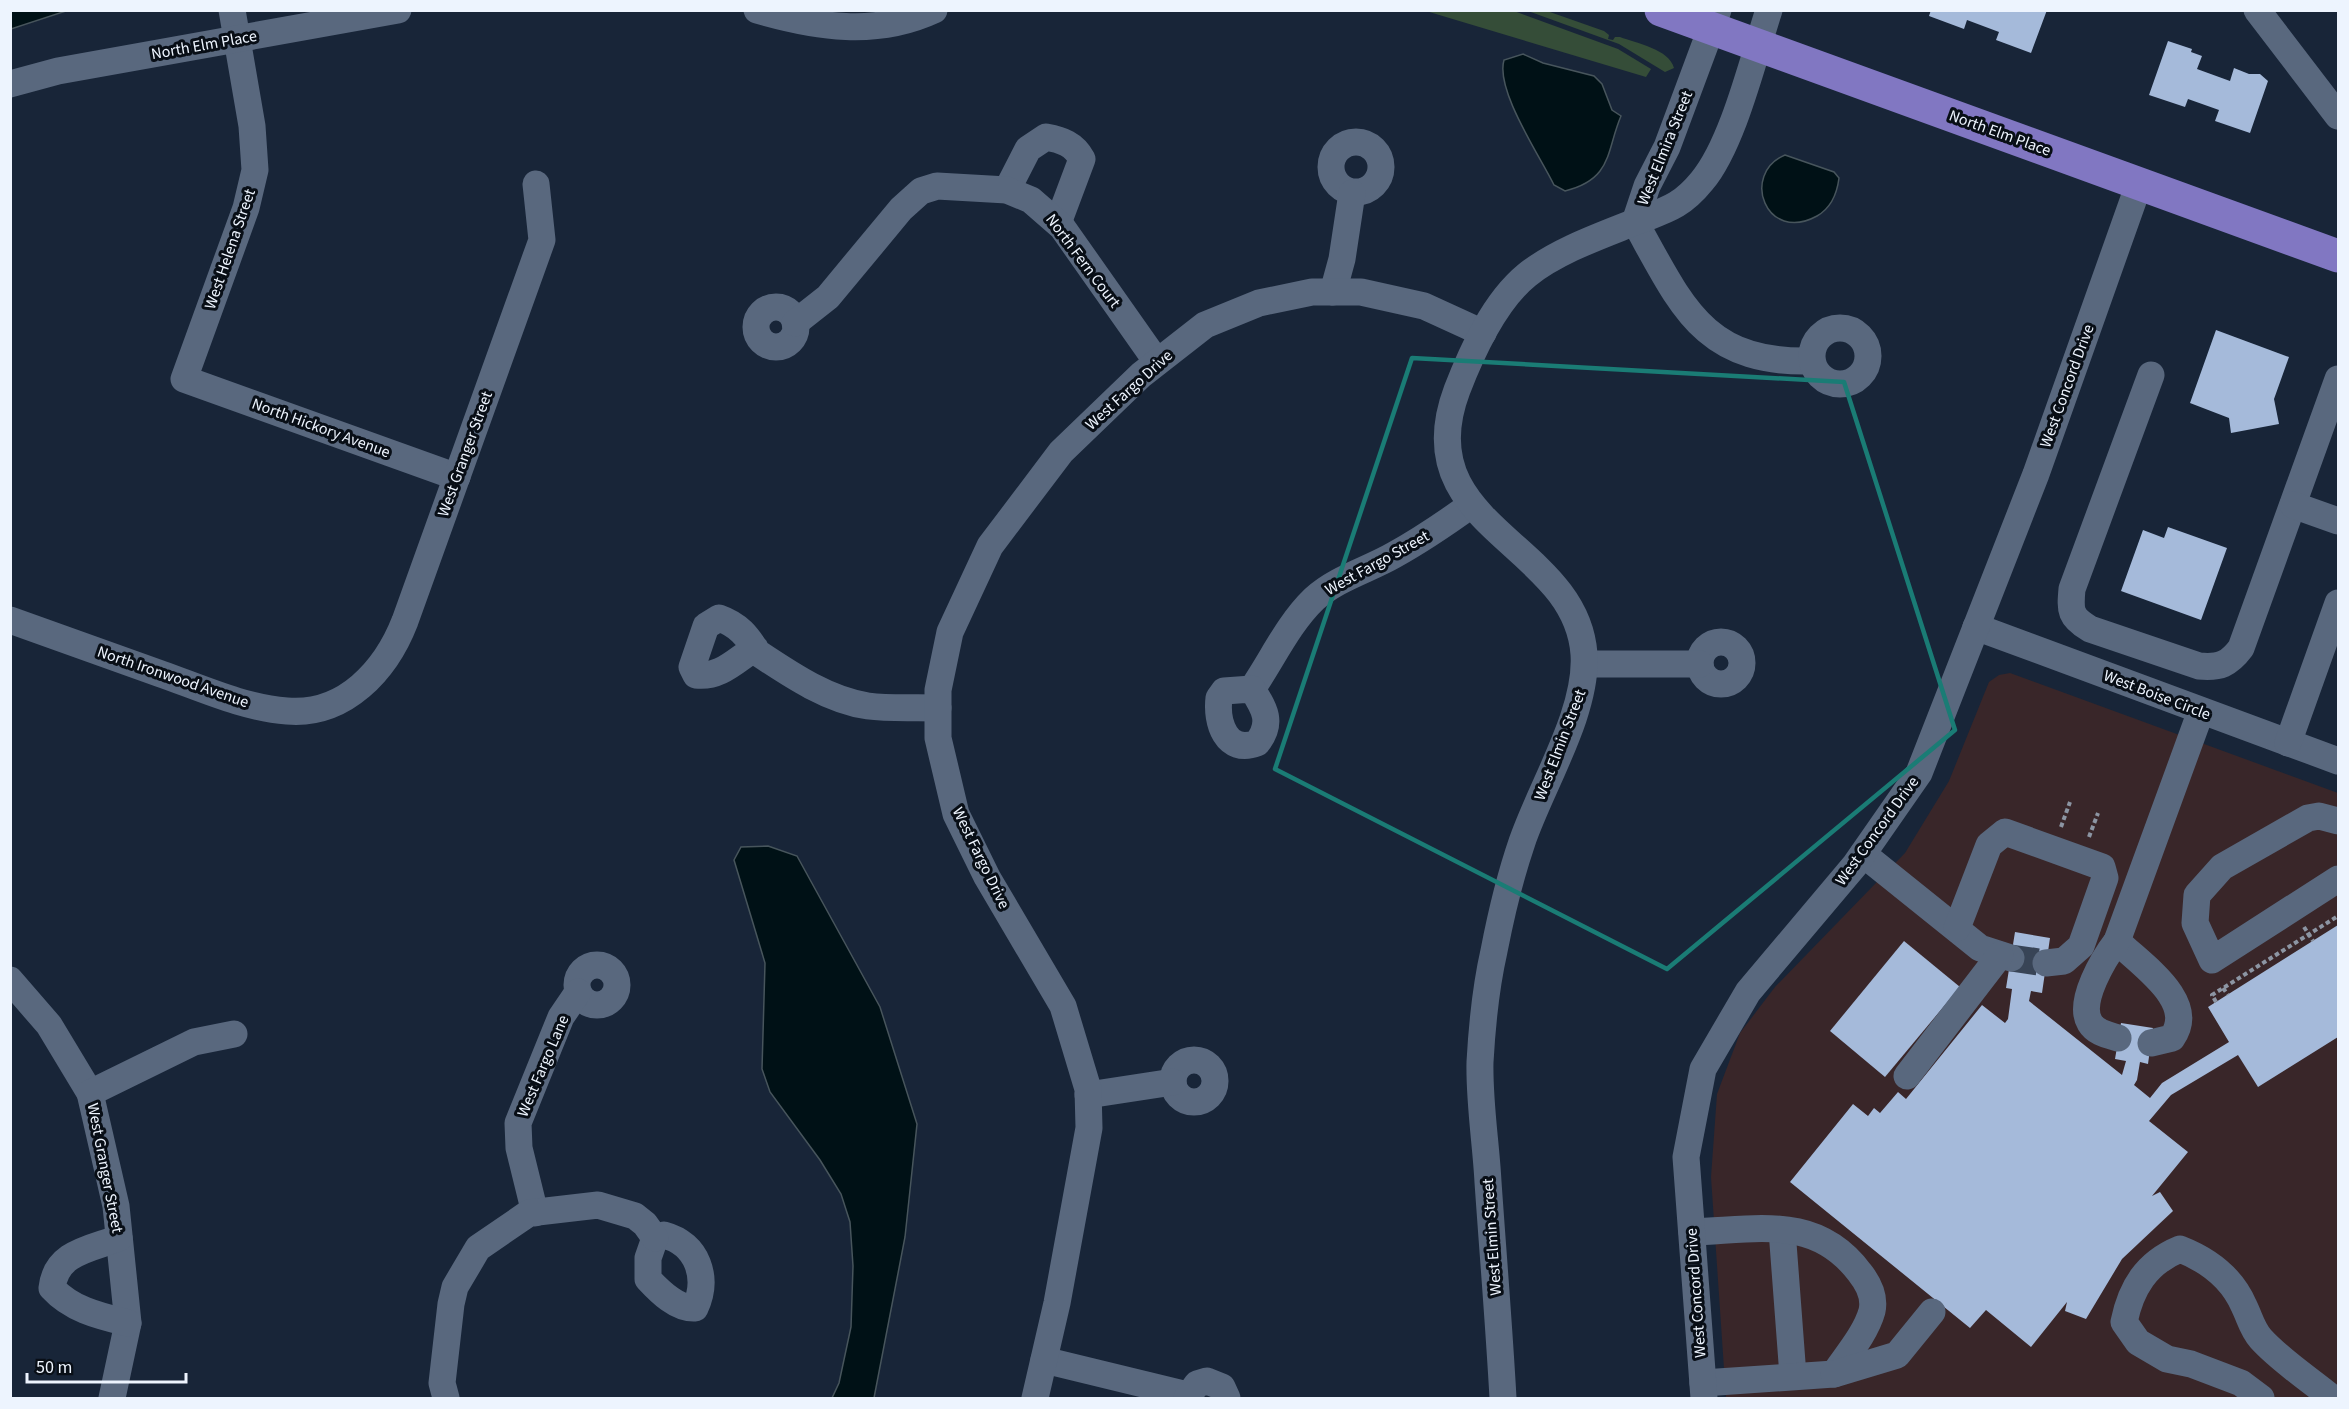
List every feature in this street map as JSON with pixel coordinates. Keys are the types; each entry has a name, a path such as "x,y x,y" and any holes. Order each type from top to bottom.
{"main road":[{"name":"North Elm Place","path":"1661,10 1715,20 1757,45 2338,256"}],"street":[{"name":"West Helena Street","path":"184,379 246,208 255,170 252,126 232,10"},
{"name":"North Elm Place","path":"10,84 58,71 398,10"},
{"path":"757,10 793,21 856,27 893,24 934,10"},
{"path":"1757,45 1769,10"},
{"path":"2257,10 2338,116"},
{"name":"West Elmira Street","path":"1635,222 1647,186 1667,147 1715,20"},
{"name":"West Elmira Street","path":"1635,222 1673,209 1702,182 1718,158 1726,139 1757,45"},
{"path":"1008,190 1028,149 1046,137 1063,141 1077,149 1082,159 1058,223"},
{"name":"West Granger Street","path":"339,700 370,678 390,655 542,240 536,184"},
{"name":"West Concord Drive","path":"1703,1390 1686,1156 1703,1069 1748,992 1863,854 1919,773 2036,474 2139,184"},
{"name":"North Fern Court","path":"795,323 828,297 901,209 921,192 936,186 1008,190 1031,200 1058,223 1157,362"},
{"path":"1333,292 1342,260 1352,193"},
{"path":"1635,222 1679,300 1716,340 1738,352 1759,358 1812,361"},
{"name":"West Elmin Street","path":"1503,1398 1481,1054 1493,954 1521,844 1577,706 1584,682 1585,664 1583,642 1576,619 1560,591 1490,526 1471,505 1455,478 1449,454 1448,426 1455,394 1484,333 1506,299 1526,276 1559,255 1635,222"},
{"name":"West Fargo Drive","path":"1035,1398 1089,1128 1088,1095 1063,1006 987,877 956,814 938,738 938,690 950,632 990,546 1061,453 1157,362 1205,325 1259,303 1312,292 1361,292 1424,306 1484,333"},
{"path":"2151,375 2072,589 2070,607 2076,621 2090,629 2199,666 2216,667 2231,662 2241,648 2338,379"},
{"name":"North Hickory Avenue","path":"184,379 457,477"},
{"name":"West Fargo Street","path":"1252,689 1297,618 1315,599 1335,583 1414,544 1471,505"},
{"path":"2293,505 2338,521"},
{"path":"2288,743 2338,603"},
{"name":"North Ironwood Avenue","path":"10,620 225,697 277,710 310,710 339,700"},
{"name":"West Boise Circle","path":"1976,627 2338,760"},
{"path":"754,648 794,677 834,695 867,706 938,708"},
{"path":"2164,697 2177,658"},
{"path":"1585,664 1700,664"},
{"path":"2118,1038 2100,1032 2090,1023 2086,1011 2103,960 2117,941 2201,711"},
{"path":"2338,821 2319,816 2308,818 2222,867 2197,895 2195,923 2212,960 2338,879"},
{"path":"1957,928 1989,845 2005,832 2103,867 2105,878 2081,946 2064,961 2046,963"},
{"path":"1863,854 1980,948 2006,956 1907,1076"},
{"path":"2117,941 2171,994 2179,1007 2181,1017 2178,1030 2172,1038 2151,1043"},
{"path":"10,980 49,1025 90,1093"},
{"name":"West Fargo Lane","path":"536,1213 519,1148 518,1123 561,1017 578,992"},
{"name":"West Granger Street","path":"112,1398 128,1323 116,1206 90,1093 194,1042 234,1034"},
{"path":"1088,1095 1173,1082"},
{"path":"446,1398 442,1383 455,1287 478,1248 529,1214 598,1205 635,1216 645,1224 655,1238"},
{"path":"1782,1230 1793,1376"},
{"path":"1692,1232 1799,1231 1826,1239 1846,1255 1870,1286 1872,1310 1858,1339 1834,1374"},
{"path":"119,1238 66,1258 54,1271 52,1288 64,1301 98,1316 128,1323"},
{"path":"2261,1398 2241,1383 2220,1374 2167,1359 2138,1342 2124,1322 2129,1298 2138,1282 2163,1256 2180,1249 2204,1258 2227,1279 2244,1304 2253,1328 2263,1341 2332,1398"},
{"path":"1703,1390 1793,1376 1834,1374 1897,1355 1932,1311"},
{"path":"1044,1360 1187,1397 1197,1384 1207,1381 1222,1387 1227,1398"}],"path":[{"path":"2060,829 2070,802"},
{"path":"2088,839 2098,813"},
{"path":"2216,1002 2212,995 2338,916"},
{"path":"2223,988 2228,995"}],"highlighted area":[{"path":"1412,358 1844,382 1955,730 1667,969 1275,769"}],"shaded area":[{"path":"11,10 66,10 66,11 11,29"},
{"path":"1523,54 1543,63 1594,76 1602,84 1612,110 1621,116 1600,171 1581,186 1565,191 1554,185 1512,105 1503,73 1504,60"},
{"path":"1785,155 1834,172 1839,178 1832,200 1817,216 1799,222 1784,221 1773,214 1765,203 1762,190 1764,176 1771,164"},
{"path":"2010,673 2338,793 2338,1398 1726,1398 1711,1177 1717,1094 1740,1033 1775,987 1905,853 1949,781 1989,682 1999,675"},
{"path":"768,846 797,856 880,1007 917,1124 905,1237 874,1398 832,1398 839,1383 851,1327 853,1266 850,1222 841,1194 820,1160 770,1092 762,1069 765,963 734,860 741,847"}],"green space":[{"path":"1426,11 1514,11 1618,49 1651,69 1646,77"},
{"path":"1528,11 1547,11 1604,31 1609,35 1608,39 1613,40 1615,37 1620,37 1659,51 1671,61 1674,68 1665,72 1619,44"}],"building":[{"path":"1931,10 2047,10 2031,53 1996,40 1999,32 1967,20 1964,29 1929,16"},
{"path":"2168,41 2192,49 2191,52 2202,56 2197,69 2230,81 2234,68 2249,74 2260,74 2268,81 2250,133 2215,121 2219,110 2188,99 2185,107 2149,95"},
{"path":"2216,330 2289,357 2274,399 2279,424 2231,433 2229,418 2190,403"},
{"path":"2168,527 2227,548 2201,620 2121,591 2143,530 2164,538"},
{"path":"2338,925 2338,1037 2258,1087 2238,1055 2171,1095 2149,1121 2188,1152 2152,1196 2160,1192 2173,1211 2122,1259 2086,1319 2065,1311 2067,1302 2031,1347 1986,1310 1970,1328 1790,1182 1853,1104 1868,1116 1874,1108 1880,1113 1898,1092 1906,1099 1982,1005 2005,1023 2008,1019 2012,989 2006,988 2015,932 2050,938 2042,993 2031,991 2029,1001 2122,1075 2126,1061 2115,1059 2121,1023 2153,1028 2148,1064 2140,1062 2134,1085 2150,1098 2162,1083 2229,1042 2208,1007"},
{"path":"1904,941 1960,987 1885,1077 1830,1031"}],"tunnel":[{"path":"2011,958 2046,963"}]}
